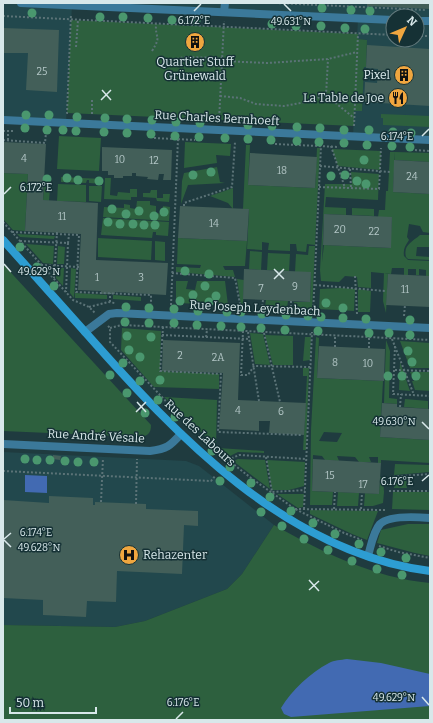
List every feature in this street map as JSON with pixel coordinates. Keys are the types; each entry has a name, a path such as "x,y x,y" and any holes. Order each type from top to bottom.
{"main road":[{"name":"Rue des Labours","path":"3,240 142,395 220,470 280,513 312,532 340,546 368,556 416,569 430,571"}],"street":[{"path":"21,3 385,20"},
{"path":"224,12 225,3"},
{"name":"Rue Charles Bernhoeft","path":"3,120 430,140"},
{"name":"Rue Joseph Leydenbach","path":"85,332 109,314 117,313 430,328"},
{"name":"Rue André Vésale","path":"3,444 138,450 163,449 181,434"},
{"path":"368,556 376,530 382,522 389,519 408,517 430,518"}],"path":[{"path":"275,3 342,4 362,7 430,10"},
{"path":"73,113 67,112 71,20 77,5"},
{"path":"219,130 224,12"},
{"path":"3,16 385,35"},
{"path":"76,47 78,20"},
{"path":"152,51 158,42 158,38 155,33 156,24"},
{"path":"358,34 354,126 361,126"},
{"path":"165,62 184,57 267,63 328,60 357,52"},
{"path":"326,95 328,60"},
{"path":"165,75 221,75"},
{"path":"326,95 354,118"},
{"path":"220,96 240,98 256,104 284,106 306,102 326,95"},
{"path":"86,113 92,114 92,100"},
{"path":"8,131 8,141"},
{"path":"3,140 45,142 46,133"},
{"path":"304,509 322,135"},
{"path":"171,305 178,139"},
{"path":"184,206 184,203 232,187 234,142"},
{"path":"331,146 345,188"},
{"path":"319,187 379,189 381,148"},
{"path":"320,166 390,172"},
{"path":"350,169 351,188"},
{"path":"3,222 73,300 89,307 110,328 110,342 177,413 182,422"},
{"path":"12,232 79,235 76,292 151,295 151,304"},
{"path":"54,278 57,232"},
{"path":"66,292 69,235"},
{"path":"20,241 68,243"},
{"path":"41,265 78,267"},
{"path":"172,273 235,278 240,309"},
{"path":"355,276 357,314"},
{"path":"315,285 385,291"},
{"path":"110,294 110,302"},
{"path":"262,310 263,300"},
{"path":"290,311 291,301"},
{"path":"404,316 405,306"},
{"path":"110,328 122,325 430,340"},
{"path":"163,327 160,371 221,374 218,432 301,435"},
{"path":"206,330 206,337"},
{"path":"243,331 241,375 248,375 254,366"},
{"path":"248,332 259,401"},
{"path":"264,332 280,402"},
{"path":"162,335 249,339"},
{"path":"335,336 335,347"},
{"path":"369,338 369,348"},
{"path":"392,338 414,395"},
{"path":"394,346 395,370 393,394 430,396"},
{"path":"254,366 311,367"},
{"path":"395,370 430,371"},
{"path":"400,407 401,394"},
{"path":"204,443 212,446 228,460 295,509 344,533 372,544 398,552 430,557"},
{"path":"101,502 103,448"},
{"path":"136,504 138,450"},
{"path":"3,471 212,481 228,460 239,455 306,459"},
{"path":"266,457 271,492"},
{"path":"390,478 430,474"},
{"path":"271,492 305,490"},
{"path":"389,491 430,491"},
{"path":"334,509 335,492"},
{"path":"361,509 362,493"},
{"path":"295,509 388,510"}],"shaded area":[{"path":"3,3 430,3 430,140 353,137 354,111 362,111 364,67 366,66 367,40 357,39 358,18 72,5 66,123 3,120"},
{"name":"Rehazenter","path":"3,452 186,461 199,466 274,525 242,574 227,589 145,621 115,627 3,625"}],"green space":[{"path":"71,20 358,34 358,39 367,40 362,111 354,111 354,126 67,113"},
{"path":"381,114 430,116 430,127 383,125 383,118 381,118"},
{"path":"59,136 101,138 99,171 57,169"},
{"path":"185,142 231,144 230,156 216,155 217,163 184,168"},
{"path":"246,145 250,145 248,185 315,188 317,148 320,148 315,245 307,244 306,252 297,251 296,244 290,244 290,251 268,250 269,243 262,242 262,250 247,249 249,210 243,209"},
{"path":"332,149 381,151 380,170 338,166"},
{"path":"390,152 395,152 393,192 430,194 430,233 423,232 420,226 409,224 407,237 409,240 404,254 408,260 430,261 429,276 426,276 426,270 419,269 419,275 416,275 416,269 408,269 408,275 404,275 404,268 392,268 391,274 371,272 371,288 358,287 357,277 345,276 339,282 321,281 320,270 325,184 352,184 351,172 379,174 378,200 326,197 325,207 346,208 346,215 324,214 322,262 324,245 390,248 392,217 378,217 379,210 385,210 386,191 388,191"},
{"path":"395,152 430,153 430,162 395,160"},
{"path":"217,167 220,182 225,183 188,185 181,204 182,181 184,173"},
{"path":"3,173 28,174 25,231 13,230 3,219"},
{"path":"45,175 51,176 49,201 43,200"},
{"path":"61,177 103,179 103,184 89,183 89,180 87,180 86,183 61,182"},
{"path":"105,178 111,178 110,195 117,196 118,192 130,193 130,189 137,189 137,197 131,197 131,200 104,199"},
{"path":"58,184 86,185 86,202 57,201"},
{"path":"89,186 102,186 101,202 89,201"},
{"path":"233,188 233,209 228,203 210,196"},
{"path":"151,190 157,190 157,198 163,198 163,194 170,194 169,202 157,201 156,198 143,197 143,193 150,193"},
{"path":"137,201 150,201 150,205 156,206 156,213 163,214 163,206 170,207 169,221 103,217 104,207 124,208 124,204 130,205 130,208 136,209"},
{"path":"352,208 374,209 374,216 352,215"},
{"path":"103,218 169,222 168,236 156,235 156,232 153,232 152,238 101,235"},
{"path":"17,234 55,236 54,239 20,237"},
{"path":"420,235 430,235 430,247 417,247 416,256 430,257 430,260 408,259 406,257 405,253 407,247"},
{"path":"98,238 152,241 151,260 98,257"},
{"path":"178,238 247,241 245,266 223,266 225,270 233,270 235,277 176,272 176,267 200,268 201,265 177,264"},
{"path":"155,241 165,242 165,261 155,260"},
{"path":"26,244 54,246 53,264 43,263"},
{"path":"58,246 65,247 64,264 57,264"},
{"path":"309,246 315,246 312,310 293,309 294,302 310,302 311,273 295,272 296,254 308,255"},
{"path":"250,251 262,252 261,270 249,269"},
{"path":"268,253 290,254 289,271 267,270"},
{"path":"3,264 151,425 150,432 142,437 3,431"},
{"path":"57,268 64,268 63,286 56,278"},
{"path":"71,268 76,269 74,298 70,293"},
{"path":"384,273 388,274 386,313 383,301"},
{"path":"237,279 244,280 243,306 241,306"},
{"path":"176,281 188,281 186,289 195,290 197,281 225,281 228,305 176,303"},
{"path":"320,289 355,289 354,311 319,309"},
{"path":"358,289 371,291 370,312 358,312"},
{"path":"75,293 107,295 107,299 75,298"},
{"path":"113,295 141,297 141,301 113,299"},
{"path":"266,300 288,301 287,308 265,307"},
{"path":"122,328 161,331 160,371 219,374 219,389 154,387 121,350"},
{"path":"250,333 263,334 270,365 255,364"},
{"path":"265,335 293,336 293,365 273,365"},
{"path":"305,337 311,337 310,360 303,361"},
{"path":"316,337 319,338 317,378 383,381 380,437 430,440 430,463 381,460 381,463 378,463 378,457 369,457 371,462 359,462 355,457 337,456 339,461 325,460 322,456 313,455 312,491 333,492 332,505 310,505 311,430","holes":["324,432 342,433 337,442 319,441"]},
{"path":"386,340 390,351 389,398 397,399 397,404 384,403"},
{"path":"400,341 430,343 430,368 410,368"},
{"path":"400,362 410,391 399,390"},
{"path":"303,368 309,368 306,450 303,450 307,376 303,376"},
{"path":"410,372 430,372 430,391 415,390 412,381 414,381"},
{"path":"164,397 217,400 216,446"},
{"path":"405,399 428,401 428,409 404,407"},
{"path":"218,448 264,451 264,453 238,452 228,457"},
{"path":"238,459 265,460 270,489 233,461"},
{"path":"267,460 305,462 304,486 289,490 272,490"},
{"path":"395,464 430,465 430,472 394,475"},
{"path":"380,477 383,477 383,503 373,506 364,506 365,493 379,494"},
{"path":"406,477 407,488 394,488 394,479"},
{"path":"338,492 359,493 358,506 337,506"},
{"path":"393,492 430,492 430,510 392,509"},
{"path":"277,494 304,494 303,507 298,508"},
{"path":"310,510 378,511 367,540 310,514"},
{"path":"408,524 430,524 430,556 377,543 381,530"},
{"path":"274,525 330,554 369,570 389,576 430,583 430,720 3,720 3,625 115,627 145,621 227,589 242,574"}],"water":[{"path":"25,475 47,476 47,493 25,492"},
{"path":"347,659 381,663 430,674 430,706 291,717 284,714 281,708 302,682 331,662"}],"building":[{"path":"367,3 430,3 430,9 425,8 367,6"},
{"path":"3,28 59,30 57,92 26,90 28,53 3,53"},
{"name":"Quartier Stuff Grünewald","path":"187,36 203,38 203,49 186,47"},
{"name":"Pixel","path":"367,45 385,46 385,48 430,49 430,106 364,102 365,82 377,83 378,69 366,68"},
{"path":"3,142 46,144 43,200 98,203 96,260 168,263 166,295 115,292 115,294 101,294 101,291 78,290 81,234 25,231 28,174 3,173"},
{"path":"102,147 172,150 171,180 163,180 164,174 159,174 158,180 136,176 136,173 132,173 132,176 114,178 114,175 108,175 108,171 102,171"},
{"path":"250,153 317,157 315,188 248,185"},
{"path":"394,160 430,162 430,194 393,192"},
{"path":"180,206 249,209 247,241 178,238"},
{"path":"324,214 392,217 391,248 323,245"},
{"path":"244,269 311,272 310,302 243,299"},
{"path":"388,274 430,276 430,307 386,305"},
{"path":"163,340 240,343 238,400 306,403 304,435 269,433 270,421 259,421 259,431 219,429 223,373 162,371"},
{"path":"319,346 385,349 384,381 317,378"},
{"path":"382,403 397,404 397,407 430,409 430,440 380,437"},
{"path":"53,455 61,456 60,460 53,459"},
{"path":"313,459 381,463 379,494 312,491"},
{"name":"Rehazenter","path":"49,496 93,498 93,505 95,505 95,502 146,504 146,509 198,511 198,526 184,525 182,574 117,571 116,602 87,601 86,617 43,615 43,600 3,598 3,500 49,503"}],"place":[{"name":"Quartier Stuff Grünewald","path":"195,42"},
{"name":"Pixel","path":"404,75"},
{"name":"La Table de Joe","path":"398,98"},
{"name":"Rehazenter","path":"129,555"}]}
